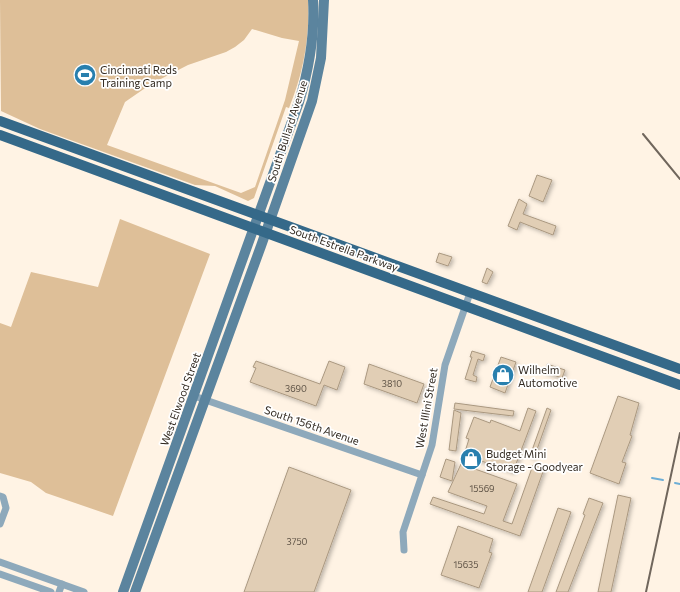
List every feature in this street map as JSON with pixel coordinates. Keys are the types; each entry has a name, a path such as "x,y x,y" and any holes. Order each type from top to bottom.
{"main road":[{"name":"South Bullard Avenue","path":"260,215 306,76 312,44 313,0"},
{"name":"South Bullard Avenue","path":"270,220 315,89 322,45 324,0"},
{"name":"South Estrella Parkway","path":"0,121 260,215 470,294 680,369"},
{"name":"South Estrella Parkway","path":"0,135 680,385"},
{"name":"West Elwood Street","path":"123,592 260,215"},
{"path":"135,592 270,220"}],"street":[{"name":"West Illini Street","path":"404,550 403,532 432,445 440,384 445,365 470,294"},
{"name":"South 156th Avenue","path":"194,396 422,475"},
{"path":"0,524 6,508 1,496"},
{"path":"0,562 84,592"},
{"path":"0,574 51,592"},
{"path":"59,592 62,584"}],"shaded area":[{"name":"Cincinnati Reds Training Camp","path":"0,0 308,0 307,42 302,69 289,108 286,107 254,198 248,201 215,186 195,185 40,129 1,111","holes":["252,29 282,38 299,41 285,100 255,187 241,193 107,145 125,102 151,84 188,65 226,52 244,40"]},
{"path":"120,219 210,254 113,516 46,493 31,482 0,473 0,323 11,327 31,272 98,287"}],"building":[{"path":"537,175 552,180 543,202 529,196"},
{"path":"519,199 527,204 523,214 556,226 553,235 520,222 517,230 508,226"},
{"path":"439,253 452,257 448,266 436,262"},
{"path":"487,268 493,272 487,284 482,282"},
{"path":"472,351 485,355 483,361 478,359 473,375 477,377 476,382 465,379 472,357 470,357"},
{"name":"Wilhelm Automotive","path":"501,357 516,362 505,393 490,387"},
{"path":"256,361 320,384 329,361 345,367 337,390 324,385 316,406 250,382 256,368 253,367"},
{"path":"369,364 424,384 417,403 364,384"},
{"path":"547,364 565,370 562,378 545,372"},
{"path":"618,396 639,403 630,435 632,436 622,462 626,463 619,484 590,473"},
{"path":"455,403 514,411 513,416 454,409"},
{"path":"528,408 536,411 513,472 464,455 469,439 466,438 474,417 490,423 491,420 520,431"},
{"path":"547,408 551,410 534,458 530,456"},
{"path":"454,410 461,413 456,451 449,450"},
{"path":"446,459 455,462 452,481 440,477"},
{"path":"461,464 517,484 503,521 512,524 533,465 544,469 520,536 430,504 433,497 484,514 487,506 448,492"},
{"path":"289,467 351,490 314,592 244,592"},
{"path":"618,495 631,498 611,592 598,592"},
{"path":"589,498 603,503 568,592 556,592 585,515 583,514"},
{"path":"558,508 571,512 542,592 528,592"},
{"path":"458,526 493,539 489,552 492,553 479,588 441,575"}],"waterway":[{"path":"652,478 663,480"},
{"path":"675,483 680,484"}],"railway":[{"path":"643,134 680,179"},
{"path":"646,592 680,433"}],"place":[{"name":"Cincinnati Reds Training Camp","path":"85,75"},
{"name":"Wilhelm Automotive","path":"503,375"},
{"name":"Budget Mini Storage - Goodyear","path":"471,459"}]}
